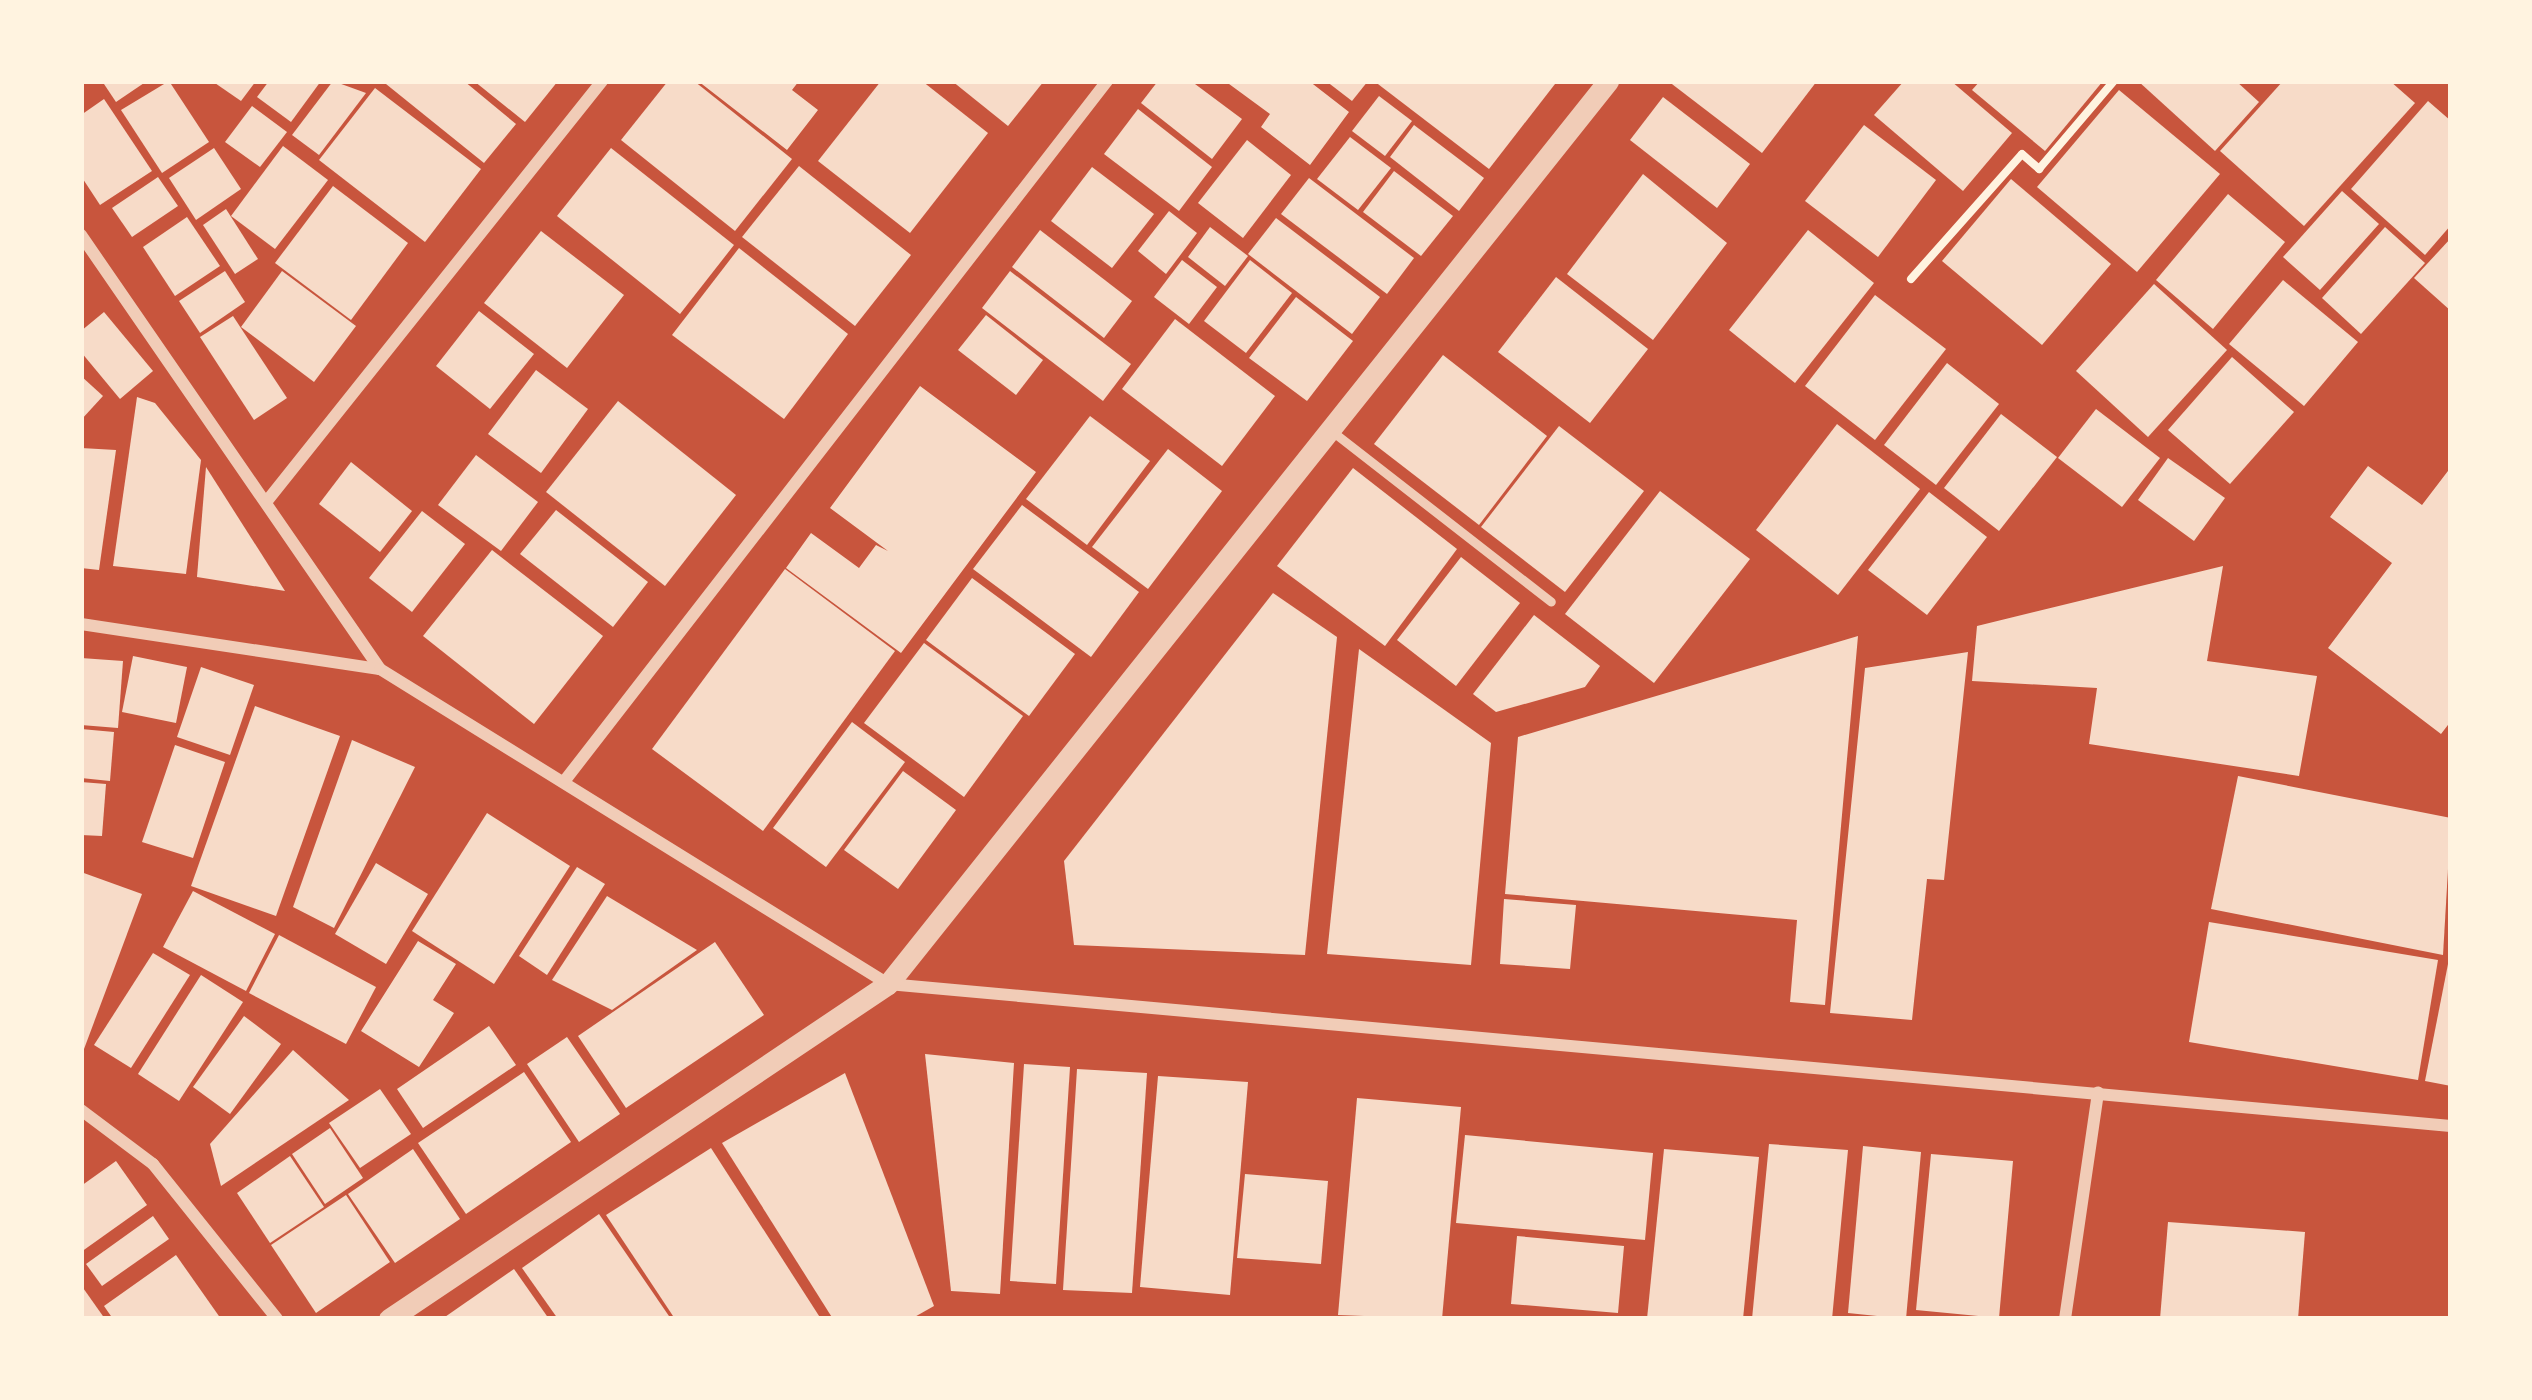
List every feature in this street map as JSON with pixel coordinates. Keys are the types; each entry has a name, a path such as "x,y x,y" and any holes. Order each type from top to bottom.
{"street":[{"path":"267,501 602,81"},
{"path":"566,779 1107,81"},
{"path":"389,1319 888,984 1607,81"},
{"path":"81,235 380,669"},
{"path":"81,624 380,669 566,779 888,984 2451,1126"},
{"path":"2065,1319 2098,1092"},
{"path":"81,1110 153,1164 277,1319"}],"lane":[{"path":"1329,428 1551,602"}],"path":[{"path":"1911,279 2021,154 2038,170 2114,81"}],"building":[{"path":"102,81 147,81 116,102"},
{"path":"169,81 209,142 162,173 121,110"},
{"path":"212,81 256,81 241,101"},
{"path":"269,81 321,81 291,122 257,97"},
{"path":"333,81 366,93 319,155 292,135"},
{"path":"464,81 516,124 484,163 386,84"},
{"path":"474,81 558,81 525,122"},
{"path":"668,81 694,81 792,159 735,231 621,140"},
{"path":"698,81 799,81 792,90 818,110 787,150"},
{"path":"881,81 922,81 988,133 910,233 818,161"},
{"path":"952,81 1044,81 1008,126"},
{"path":"1158,81 1191,81 1242,119 1212,159 1141,103"},
{"path":"1225,81 1309,81 1349,112 1310,165 1261,127 1270,114"},
{"path":"1326,81 1368,81 1352,101"},
{"path":"1374,81 1551,81 1555,84 1489,169"},
{"path":"1668,81 1817,81 1762,153"},
{"path":"1904,81 1951,81 2012,133 1963,191 1874,115"},
{"path":"1980,81 2103,81 2045,151 1972,90"},
{"path":"2138,81 2236,81 2259,102 2215,151"},
{"path":"2283,81 2390,81 2415,103 2304,226 2220,151"},
{"path":"375,88 481,169 425,242 319,160"},
{"path":"2119,90 2220,174 2137,272 2037,187"},
{"path":"1379,96 1412,121 1385,156 1352,131"},
{"path":"1663,97 1750,164 1717,208 1630,140"},
{"path":"104,99 152,171 100,205 81,176 81,115"},
{"path":"2428,101 2451,121 2451,225 2425,255 2351,189"},
{"path":"252,106 287,132 260,167 225,142"},
{"path":"1138,109 1212,167 1179,211 1104,154"},
{"path":"1414,125 1484,178 1459,211 1390,157"},
{"path":"1864,125 1936,180 1878,257 1805,201"},
{"path":"1350,137 1391,168 1358,210 1317,179"},
{"path":"1247,140 1291,175 1243,238 1198,203"},
{"path":"283,146 328,180 275,249 231,216"},
{"path":"214,148 241,189 196,220 169,178"},
{"path":"611,148 734,245 680,314 557,216"},
{"path":"799,166 911,255 855,326 742,237"},
{"path":"1092,167 1154,214 1112,268 1051,221"},
{"path":"1394,171 1453,216 1421,256 1363,212"},
{"path":"1643,174 1727,243 1653,340 1567,274"},
{"path":"158,177 178,206 132,237 112,208"},
{"path":"1309,178 1414,258 1387,294 1281,214"},
{"path":"2011,179 2111,264 2042,345 1942,261"},
{"path":"333,186 408,243 351,320 275,263"},
{"path":"2342,191 2379,224 2320,290 2283,257"},
{"path":"2228,194 2285,242 2213,329 2156,280"},
{"path":"226,209 258,259 235,274 203,225"},
{"path":"1169,211 1197,233 1166,274 1138,251"},
{"path":"187,217 220,266 175,296 143,247"},
{"path":"1276,218 1380,297 1352,334 1248,254"},
{"path":"1210,227 1248,256 1225,286 1188,257"},
{"path":"2385,227 2425,263 2361,334 2322,298"},
{"path":"1040,230 1132,301 1104,338 1012,267"},
{"path":"1808,230 1874,283 1795,383 1729,330"},
{"path":"541,231 624,295 567,368 484,303"},
{"path":"2451,238 2451,311 2414,278"},
{"path":"739,248 848,334 784,419 672,335"},
{"path":"1182,260 1217,287 1189,324 1154,297"},
{"path":"1250,260 1292,293 1246,353 1204,321"},
{"path":"225,271 245,302 200,333 179,301"},
{"path":"282,271 356,326 314,382 241,327"},
{"path":"1010,271 1131,364 1103,401 982,308"},
{"path":"1556,277 1648,349 1590,423 1498,352"},
{"path":"2283,280 2358,342 2304,406 2229,344"},
{"path":"2154,284 2227,350 2148,437 2076,371"},
{"path":"1875,295 1946,349 1875,440 1805,386"},
{"path":"1296,297 1353,341 1307,401 1249,358"},
{"path":"479,311 534,354 490,409 436,366"},
{"path":"104,312 153,371 120,399 81,352 81,331"},
{"path":"986,315 1043,360 1016,395 958,350"},
{"path":"233,316 287,398 254,420 200,337"},
{"path":"1175,319 1275,396 1222,466 1122,389"},
{"path":"1443,355 1547,436 1479,525 1374,444"},
{"path":"2232,357 2294,412 2230,484 2168,430"},
{"path":"1947,363 1999,404 1936,485 1884,445"},
{"path":"536,370 588,409 541,473 488,434"},
{"path":"81,376 103,396 81,420"},
{"path":"920,386 1036,472 901,653 786,568 811,533 859,568 876,545 888,551 830,508"},
{"path":"137,397 155,403 201,460 186,574 113,566"},
{"path":"618,401 736,495 665,586 546,492"},
{"path":"2096,409 2160,458 2122,507 2058,458"},
{"path":"2001,414 2057,457 1999,531 1944,488"},
{"path":"1090,416 1150,461 1087,545 1026,499"},
{"path":"1837,424 1920,489 1838,595 1756,530"},
{"path":"1559,426 1644,491 1565,592 1481,527"},
{"path":"81,448 116,450 99,570 81,568"},
{"path":"1168,449 1222,491 1148,589 1092,547"},
{"path":"476,455 538,502 501,551 438,505"},
{"path":"2168,458 2225,498 2194,541 2138,500"},
{"path":"351,462 412,511 380,552 319,504"},
{"path":"2368,466 2422,505 2451,467 2451,721 2441,734 2328,648 2392,563 2330,517"},
{"path":"206,467 285,591 197,577"},
{"path":"1353,468 1457,549 1385,646 1277,566"},
{"path":"1660,491 1750,559 1654,683 1565,614"},
{"path":"1929,492 1987,537 1927,615 1868,570"},
{"path":"1022,505 1139,592 1091,657 973,569"},
{"path":"556,510 648,582 613,627 520,554"},
{"path":"422,511 465,544 412,612 369,578"},
{"path":"492,550 603,636 534,724 423,636"},
{"path":"1461,557 1520,603 1456,686 1397,640"},
{"path":"2223,566 2207,661 2317,676 2299,776 2089,744 2097,688 1972,681 1977,626"},
{"path":"785,569 895,651 763,831 652,749"},
{"path":"972,578 1075,654 1029,716 926,640"},
{"path":"1273,593 1337,637 1305,955 1074,945 1064,861"},
{"path":"1534,615 1600,666 1585,687 1496,712 1473,694"},
{"path":"1858,636 1825,1005 1790,1002 1797,920 1505,894 1518,737"},
{"path":"924,643 1023,716 964,797 864,723"},
{"path":"1359,649 1491,743 1471,965 1327,954"},
{"path":"1968,652 1944,880 1927,879 1912,1020 1830,1013 1865,668"},
{"path":"133,656 187,667 176,723 122,712"},
{"path":"81,658 123,661 118,728 81,725"},
{"path":"201,667 254,685 230,755 177,737"},
{"path":"255,706 340,736 276,916 191,886"},
{"path":"852,722 905,762 826,867 773,828"},
{"path":"81,729 114,732 110,781 81,778"},
{"path":"352,740 415,767 334,928 293,907"},
{"path":"175,745 225,762 193,858 142,842"},
{"path":"903,771 956,810 898,889 844,850"},
{"path":"2238,776 2451,818 2443,955 2211,909"},
{"path":"81,782 106,784 102,836 81,835"},
{"path":"487,813 570,866 494,984 412,931"},
{"path":"376,863 428,894 386,964 335,934"},
{"path":"577,867 605,884 547,975 519,956"},
{"path":"81,872 142,894 81,1057"},
{"path":"193,891 275,934 246,991 163,947"},
{"path":"607,896 697,950 612,1010 552,980"},
{"path":"1504,899 1576,905 1570,969 1500,964"},
{"path":"2209,922 2438,960 2418,1080 2189,1042"},
{"path":"279,935 376,987 346,1044 249,993"},
{"path":"418,941 456,964 433,1000 454,1013 419,1067 361,1031"},
{"path":"715,942 764,1015 626,1108 578,1036"},
{"path":"153,953 190,975 131,1068 94,1045"},
{"path":"2451,959 2451,1086 2425,1081"},
{"path":"201,975 243,1002 179,1101 138,1074"},
{"path":"244,1016 281,1044 230,1114 193,1087"},
{"path":"489,1026 516,1065 423,1128 397,1089"},
{"path":"567,1037 620,1114 579,1142 527,1064"},
{"path":"293,1050 349,1100 221,1186 210,1144"},
{"path":"925,1054 1014,1063 1000,1294 951,1291"},
{"path":"1024,1064 1070,1067 1056,1284 1010,1281"},
{"path":"1077,1069 1147,1073 1132,1293 1063,1290"},
{"path":"524,1072 571,1142 466,1214 418,1143"},
{"path":"845,1073 934,1306 911,1319 833,1319 722,1143"},
{"path":"1158,1076 1248,1082 1230,1295 1140,1287"},
{"path":"380,1089 411,1134 360,1168 329,1123"},
{"path":"1357,1098 1461,1107 1442,1319 1338,1315"},
{"path":"330,1128 363,1178 325,1204 292,1154"},
{"path":"1465,1135 1653,1153 1645,1240 1456,1223"},
{"path":"1769,1144 1848,1150 1832,1319 1752,1319"},
{"path":"1863,1146 1921,1152 1906,1319 1848,1313"},
{"path":"711,1148 821,1319 675,1319 606,1215"},
{"path":"413,1149 460,1219 395,1263 348,1194"},
{"path":"1664,1149 1759,1157 1743,1319 1647,1319"},
{"path":"1931,1154 2013,1161 1999,1318 1916,1310"},
{"path":"290,1156 324,1207 270,1243 237,1193"},
{"path":"116,1161 147,1205 81,1252 81,1186"},
{"path":"1245,1174 1328,1181 1321,1264 1237,1258"},
{"path":"346,1195 390,1262 316,1313 271,1245"},
{"path":"599,1214 671,1319 558,1319 522,1268"},
{"path":"153,1216 169,1239 102,1286 86,1264"},
{"path":"2168,1222 2305,1232 2298,1319 2160,1319"},
{"path":"1517,1236 1624,1246 1618,1313 1511,1304"},
{"path":"176,1255 221,1319 113,1319 104,1306"},
{"path":"514,1269 549,1319 442,1319"},
{"path":"81,1285 105,1319 81,1319"}]}
